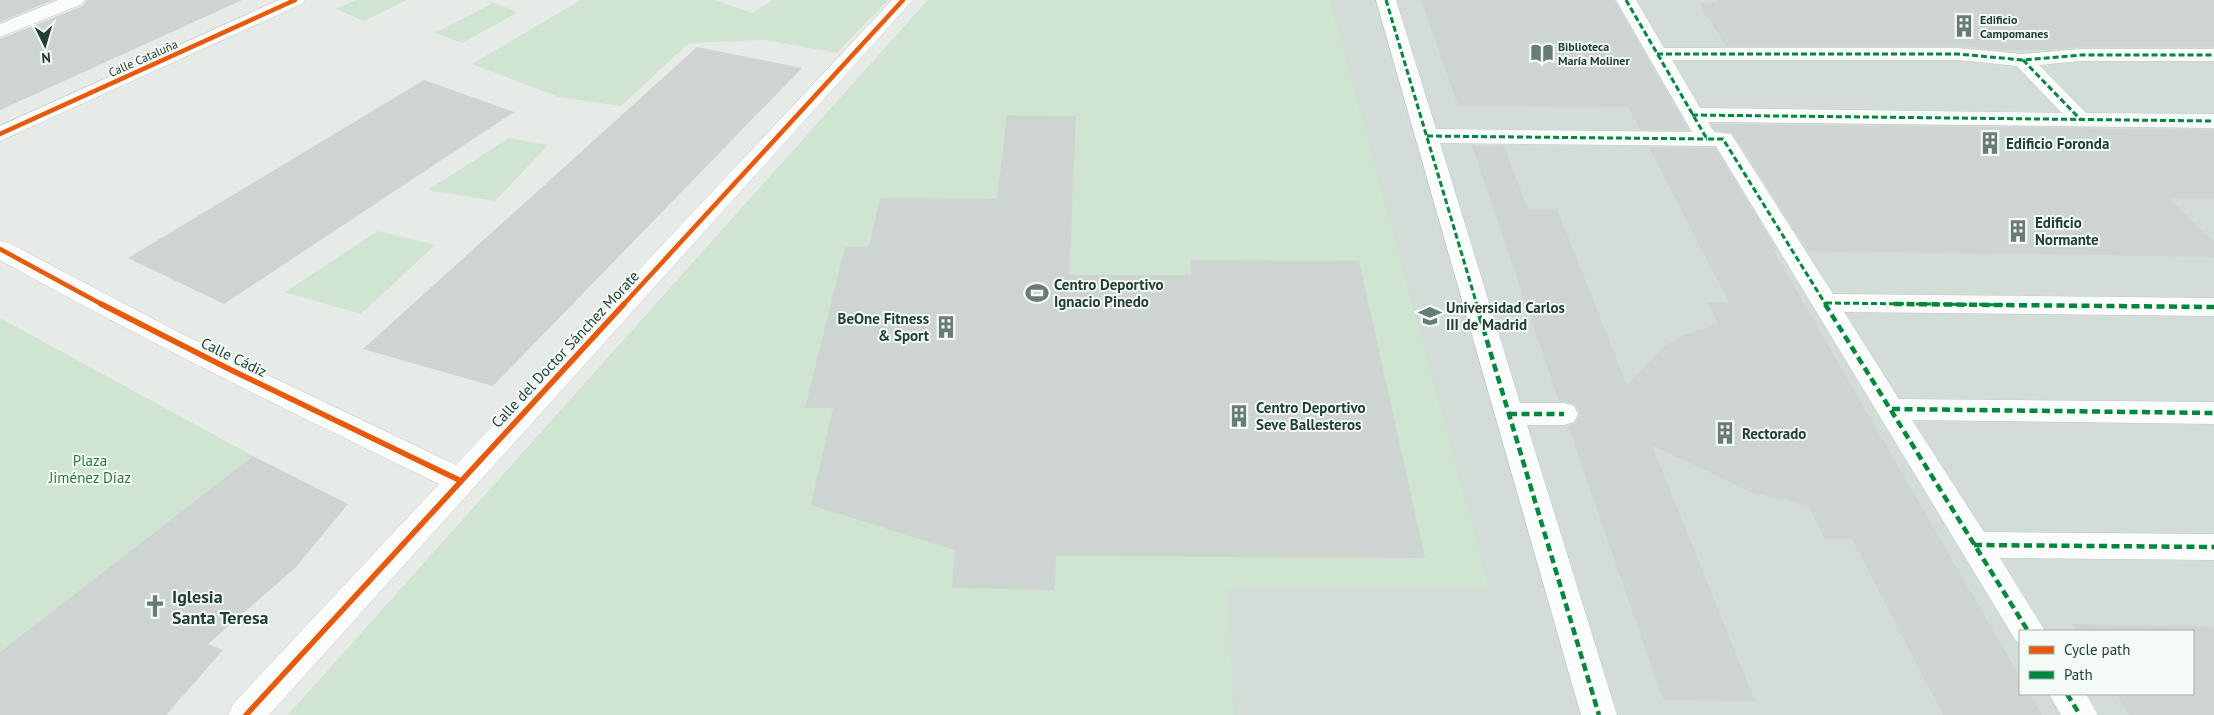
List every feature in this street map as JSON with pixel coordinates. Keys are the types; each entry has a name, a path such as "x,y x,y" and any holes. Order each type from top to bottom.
{"street":[{"name":"Calle Cataluña","path":"0,134 295,0"},
{"name":"Calle del Doctor Sánchez Morate","path":"246,715 903,0"},
{"path":"1386,0 1599,715"},
{"path":"1626,0 1707,139"},
{"path":"0,31 74,1"},
{"path":"1657,54 1958,54 2022,60 2081,55 2214,55"},
{"path":"2022,60 2080,119"},
{"path":"1692,115 2214,121"},
{"path":"1426,136 1723,138 2027,630"},
{"name":"Calle Cádiz","path":"0,249 59,283 193,351 461,481"},
{"path":"1826,303 2214,307"},
{"path":"1892,409 2214,413"},
{"path":"1510,414 1564,414"},
{"path":"1974,545 2214,547"},
{"path":"2068,695 2080,715"}],"shaded area":[{"name":"Universidad Carlos III de Madrid","path":"928,0 2214,0 2214,715 288,715"}],"green space":[{"path":"356,0 407,0 364,21 336,9"},
{"path":"581,0 714,0 752,13 773,0 888,0 837,53 764,40 689,43 621,106 559,97 472,64"},
{"name":"Centro Deportivo Ignacio Pinedo","path":"928,0 1330,0 1489,588 1227,587 1234,715 288,715"},
{"path":"493,3 518,12 462,43 435,33"},
{"path":"509,138 548,145 495,201 428,190"},
{"path":"378,231 435,245 361,314 285,292"},
{"name":"Plaza Jiménez Díaz","path":"0,318 253,456 0,652"}],"building":[{"path":"0,0 53,0 0,22"},
{"path":"87,0 242,0 0,110 0,39 83,6"},
{"name":"Biblioteca María Moliner","path":"1421,0 1614,0 1689,130 1640,130 1628,107 1458,106"},
{"name":"Edificio Campomanes","path":"1717,0 2214,0 2214,47 2081,47 2044,50 2001,50 1958,46 1726,46 1699,3 1719,3"},
{"path":"697,47 802,68 493,386 363,349"},
{"path":"424,80 514,112 224,304 128,258"},
{"path":"1007,115 1076,116 1069,275 1191,275 1190,260 1359,261 1425,558 1056,556 1054,590 952,588 955,550 811,505 833,408 805,408 845,247 869,247 880,198 997,199"},
{"path":"1711,124 2214,130 2214,199 2170,199 2214,242 2214,257 1808,251 1733,133 1715,130"},
{"name":"Rectorado","path":"1472,146 1504,146 1528,209 1557,209 1627,385 1665,346 1680,337 1718,323 1708,303 1729,303 1649,147 1715,148 1777,250 1773,250 2019,675 2019,695 2031,695 2042,715 1943,715 1852,539 1825,539 1808,505 1753,493 1652,445 1755,701 1663,700 1568,426 1576,423 1580,413 1575,404 1559,401"},
{"name":"Iglesia Santa Teresa","path":"253,456 348,504 295,568 208,644 223,650 166,715 0,715 0,652"},
{"path":"2072,624 2214,627 2214,715 2129,715 2117,695 2194,695 2194,630 2076,630"}],"marked path":[{"path":"1386,0 1599,715"},
{"path":"1626,0 1707,139 1723,139 2027,630"},
{"path":"1657,54 1958,54 2023,60 2081,55 2214,55"},
{"path":"2023,60 2080,119"},
{"path":"1692,115 2214,121"},
{"path":"1427,136 1707,139"},
{"path":"1826,303 2214,307"},
{"path":"1892,409 2214,413"},
{"path":"1509,414 1564,414"},
{"path":"1974,545 2214,547"},
{"path":"2068,695 2080,715"}],"cycle path":[{"path":"0,134 295,0"},
{"path":"246,715 903,0"},
{"path":"0,249 171,340 461,481"}],"place":[{"name":"Edificio Campomanes","path":"1964,26"},
{"name":"Biblioteca María Moliner","path":"1542,53"},
{"name":"Edificio Foronda","path":"1990,143"},
{"name":"Edificio Normante","path":"2018,231"},
{"name":"Centro Deportivo Ignacio Pinedo","path":"1037,293"},
{"name":"Universidad Carlos III de Madrid","path":"1430,316"},
{"name":"BeOne Fitness & Sport","path":"946,327"},
{"name":"Centro Deportivo Seve Ballesteros","path":"1239,416"},
{"name":"Rectorado","path":"1725,433"},
{"name":"Iglesia Santa Teresa","path":"155,606"}]}
